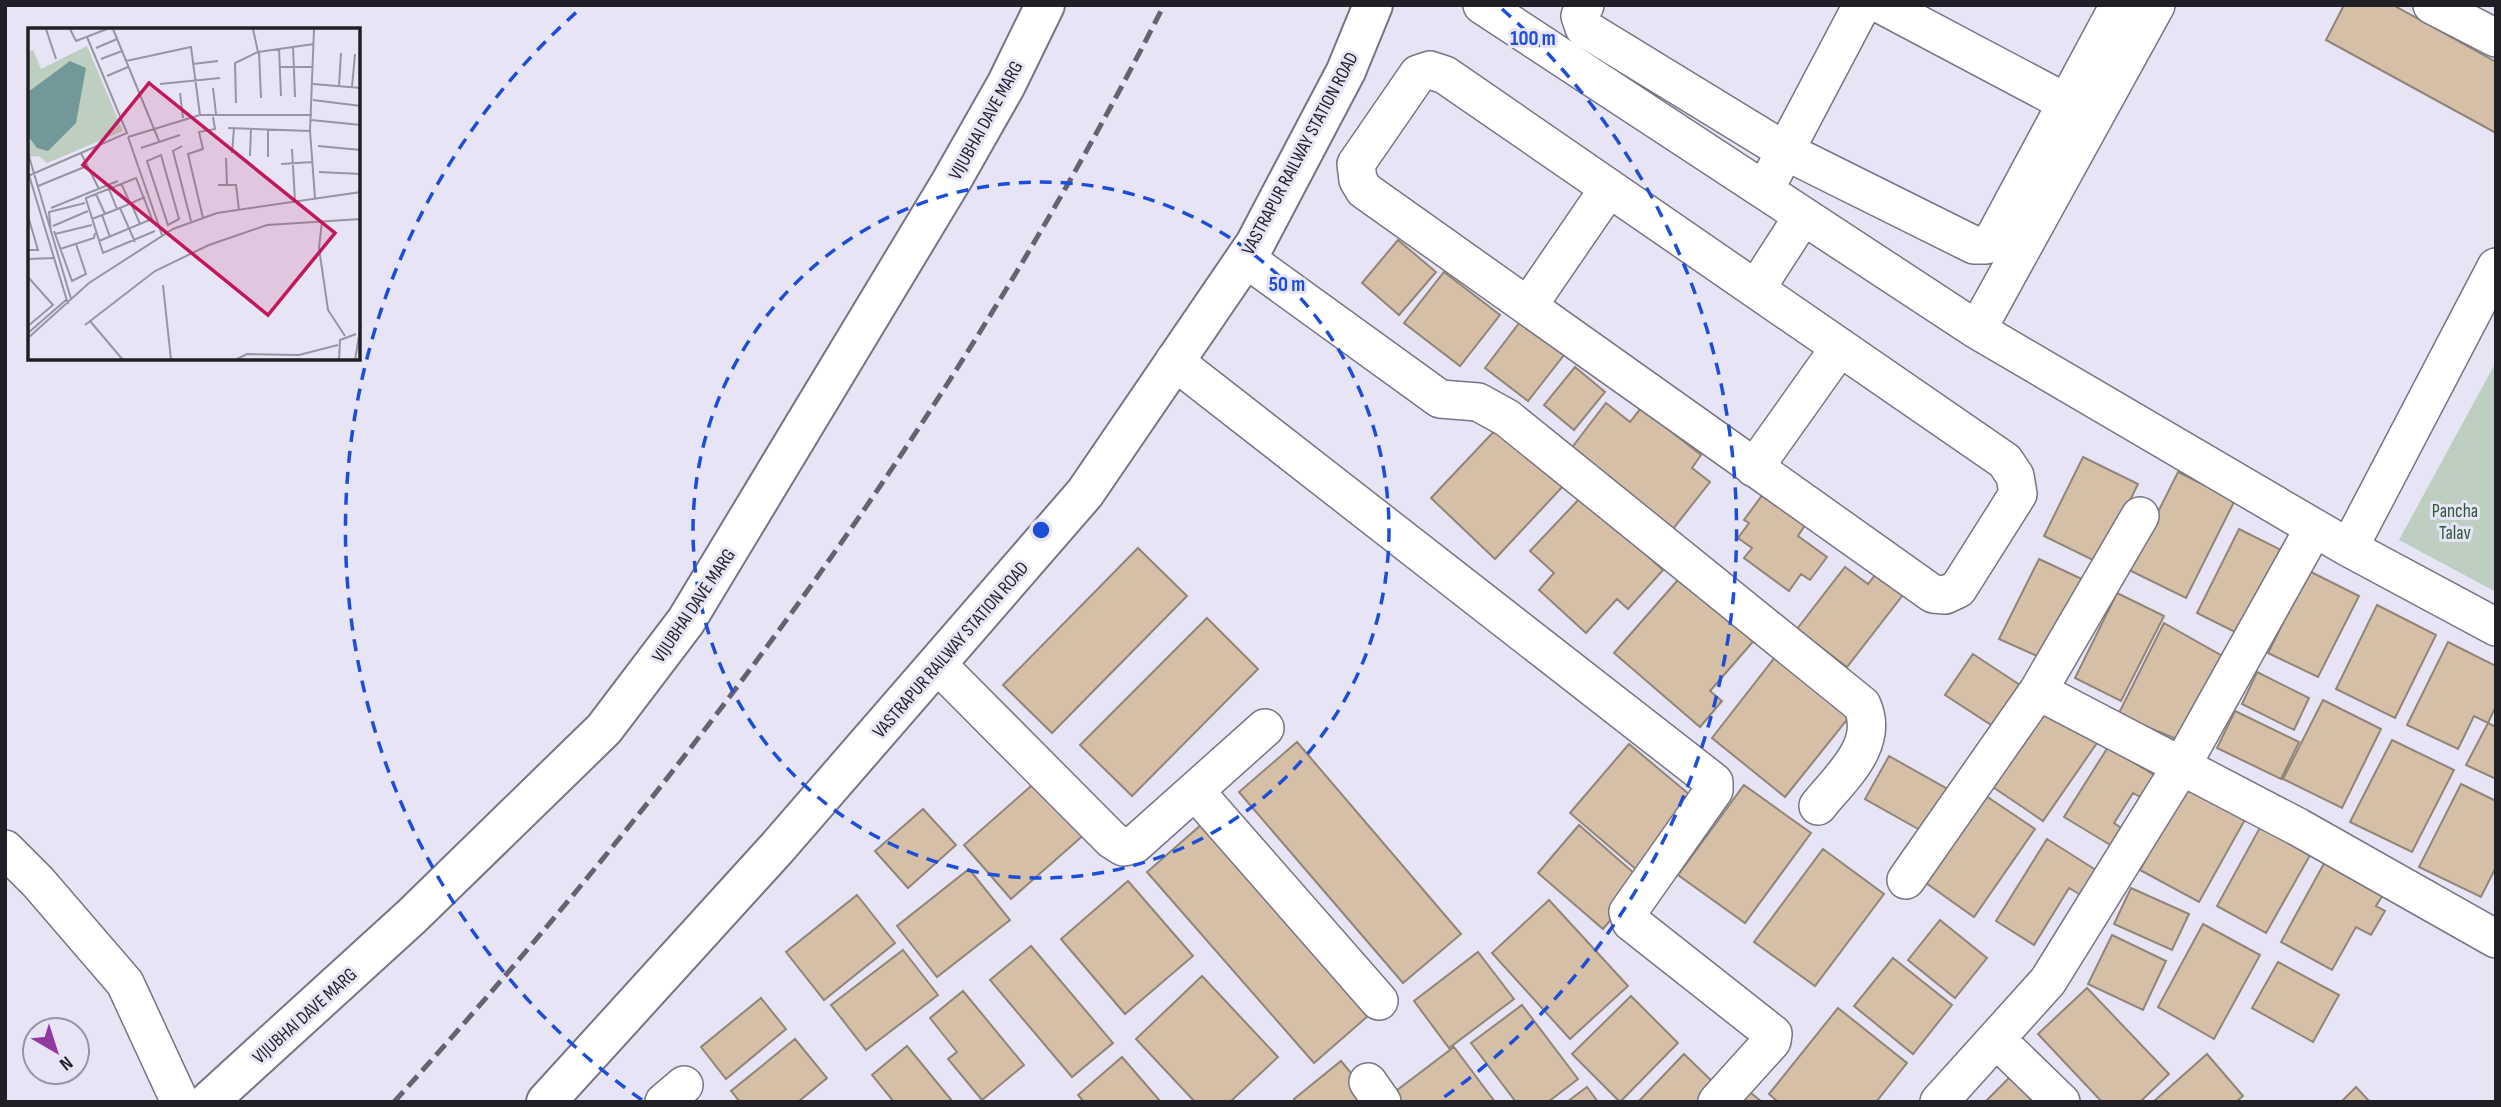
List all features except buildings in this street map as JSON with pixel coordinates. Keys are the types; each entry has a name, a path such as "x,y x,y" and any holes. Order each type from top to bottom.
{"street":[{"name":"VIJUBHAI DAVE MARG","path":"208,1102 411,917 604,729 670,643 701,598 952,180 1006,85 1045,5"},
{"name":"VASTRAPUR RAILWAY STATION ROAD","path":"546,1102 777,848 1085,493 1245,257 1346,71 1373,5"},
{"path":"1482,5 1977,330 2314,528 2496,627"},
{"path":"1586,5 1580,16 1584,28 1785,151 1974,245 1986,245 1995,236 2119,5"},
{"path":"1977,330 2156,5"},
{"path":"1764,190 1862,7 2067,103"},
{"path":"2455,10 2496,38"},
{"path":"1430,70 1445,75 1609,188 2005,461 2015,475 2018,494 1958,589 1945,595 1933,594 1754,468 1364,190 1358,180 1356,163 1407,87 1418,74 1430,70"},
{"path":"1528,306 1609,188"},
{"path":"1756,289 1803,216"},
{"path":"1245,257 1440,399 1478,402 1507,418 1862,705 1868,717 1869,734 1858,756 1818,806"},
{"path":"2349,548 2496,267"},
{"path":"1754,468 1840,347"},
{"path":"1174,361 1714,782 1714,790 1628,912 1630,922 1773,1034 1772,1041 1717,1102"},
{"path":"1906,880 2038,691 2140,516"},
{"path":"1939,1102 2048,981 2182,765 2314,528"},
{"path":"937,664 1112,840 1123,847 1135,845 1265,728"},
{"path":"2038,691 2182,765 2496,939"},
{"path":"1195,791 1379,1001"},
{"path":"5,849 38,882 125,983 180,1102"},
{"path":"1996,1039 2061,1102"}],"green space":[{"name":"Pancha Talav","path":"2496,362 2496,592 2399,540"}],"railway":[{"path":"394,1102 505,976 613,846 716,714 816,579 911,441 1000,299 1085,154 1164,5"}]}
